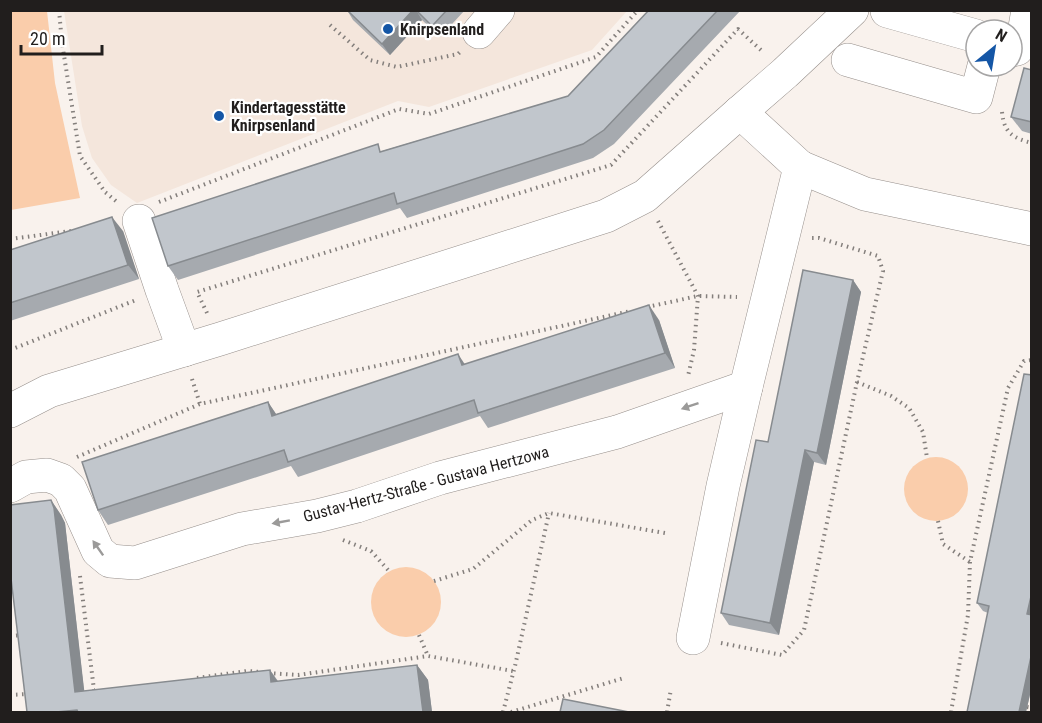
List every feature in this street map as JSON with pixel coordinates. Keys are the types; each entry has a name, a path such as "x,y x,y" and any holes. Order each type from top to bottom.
{"street":[{"path":"1024,33 1028,10"},
{"path":"887,11 964,33"},
{"path":"10,411 49,391 184,351 606,216 645,196 785,73 842,13"},
{"path":"848,60 976,97 981,78"},
{"path":"740,112 800,167 865,194 1032,229"},
{"path":"693,638 723,486 800,167"},
{"path":"140,221 184,351"},
{"name":"Gustav-Hertz-Straße - Gustava Hertzowa","path":"61,480 70,489 98,551 110,561 135,563 242,529 317,516 357,506 440,478 617,432 746,387"},
{"path":"10,486 26,477 47,475 61,480"}],"path":[{"path":"58,10 80,156 105,192"},
{"path":"140,221 152,205 399,109 429,114 596,57 638,10"},
{"path":"330,26 370,60 397,67 458,54 489,21"},
{"path":"220,339 197,292 611,165 738,29 785,73"},
{"path":"1002,105 1003,119 1008,132 1017,139 1032,143"},
{"path":"645,196 698,296 694,350 688,377"},
{"path":"10,239 81,230"},
{"path":"693,638 782,655 804,630 883,271 878,256 819,238 782,237"},
{"path":"10,350 162,290"},
{"path":"61,480 78,457 200,404 698,296 768,297"},
{"path":"951,712 968,615 970,562 1008,388 1024,361 1032,360"},
{"path":"857,382 891,396 909,408 923,432 927,458"},
{"path":"502,712 549,513"},
{"path":"434,581 472,569 532,520 549,513 665,533"},
{"path":"317,516 334,536 371,551 389,571"},
{"path":"938,521 944,544 970,562"},
{"path":"90,534 77,556 94,690 103,690"},
{"path":"10,636 26,634"},
{"path":"419,635 428,656"},
{"path":"189,680 247,671 297,675 428,656 513,671"},
{"path":"511,712 624,678"},
{"path":"667,712 671,689"},
{"path":"10,695 33,694"}],"shaded area":[{"path":"11,10 47,11 55,83 80,198 11,210"},
{"name":"Kindertagesstätte Knirpsenland","path":"64,11 627,11 592,50 429,107 398,101 137,203 111,185 92,158 82,126"},
{"path":"930,457 942,457 959,466 966,477 968,489 966,501 959,512 942,521 930,521 918,516 909,507 904,495 904,483 909,471 918,462"},
{"path":"406,567 419,570 431,577 438,589 441,602 438,615 431,627 419,634 406,637 393,634 381,627 374,615 371,602 374,589 381,577 393,570"}],"building":[{"path":"347,10 413,10 382,44"},
{"path":"416,10 447,10 432,26"},
{"path":"649,10 718,10 604,130 583,144 397,204 394,193 168,266 152,218 378,144 380,152 568,96"},
{"path":"1024,68 1032,70 1032,122 1011,117 1021,78 1024,78"},
{"path":"112,217 128,265 10,303 10,250"},
{"path":"803,270 853,280 817,453 805,450 770,623 721,613 756,440 768,442"},
{"path":"649,305 665,353 478,413 474,400 288,462 284,450 98,510 82,462 268,402 272,416 458,354 462,365"},
{"path":"1024,374 1032,375 1032,592 1027,614 1032,615 1032,652 1019,712 967,712 989,606 977,603"},
{"path":"51,500 54,508 75,692 270,670 271,682 417,665 423,712 78,712 77,710 27,712 10,570 10,505"},
{"path":"563,699 629,712 560,712"}],"place":[{"name":"Knirpsenland","path":"388,29"},
{"name":"Kindertagesstätte Knirpsenland","path":"219,116"}]}
